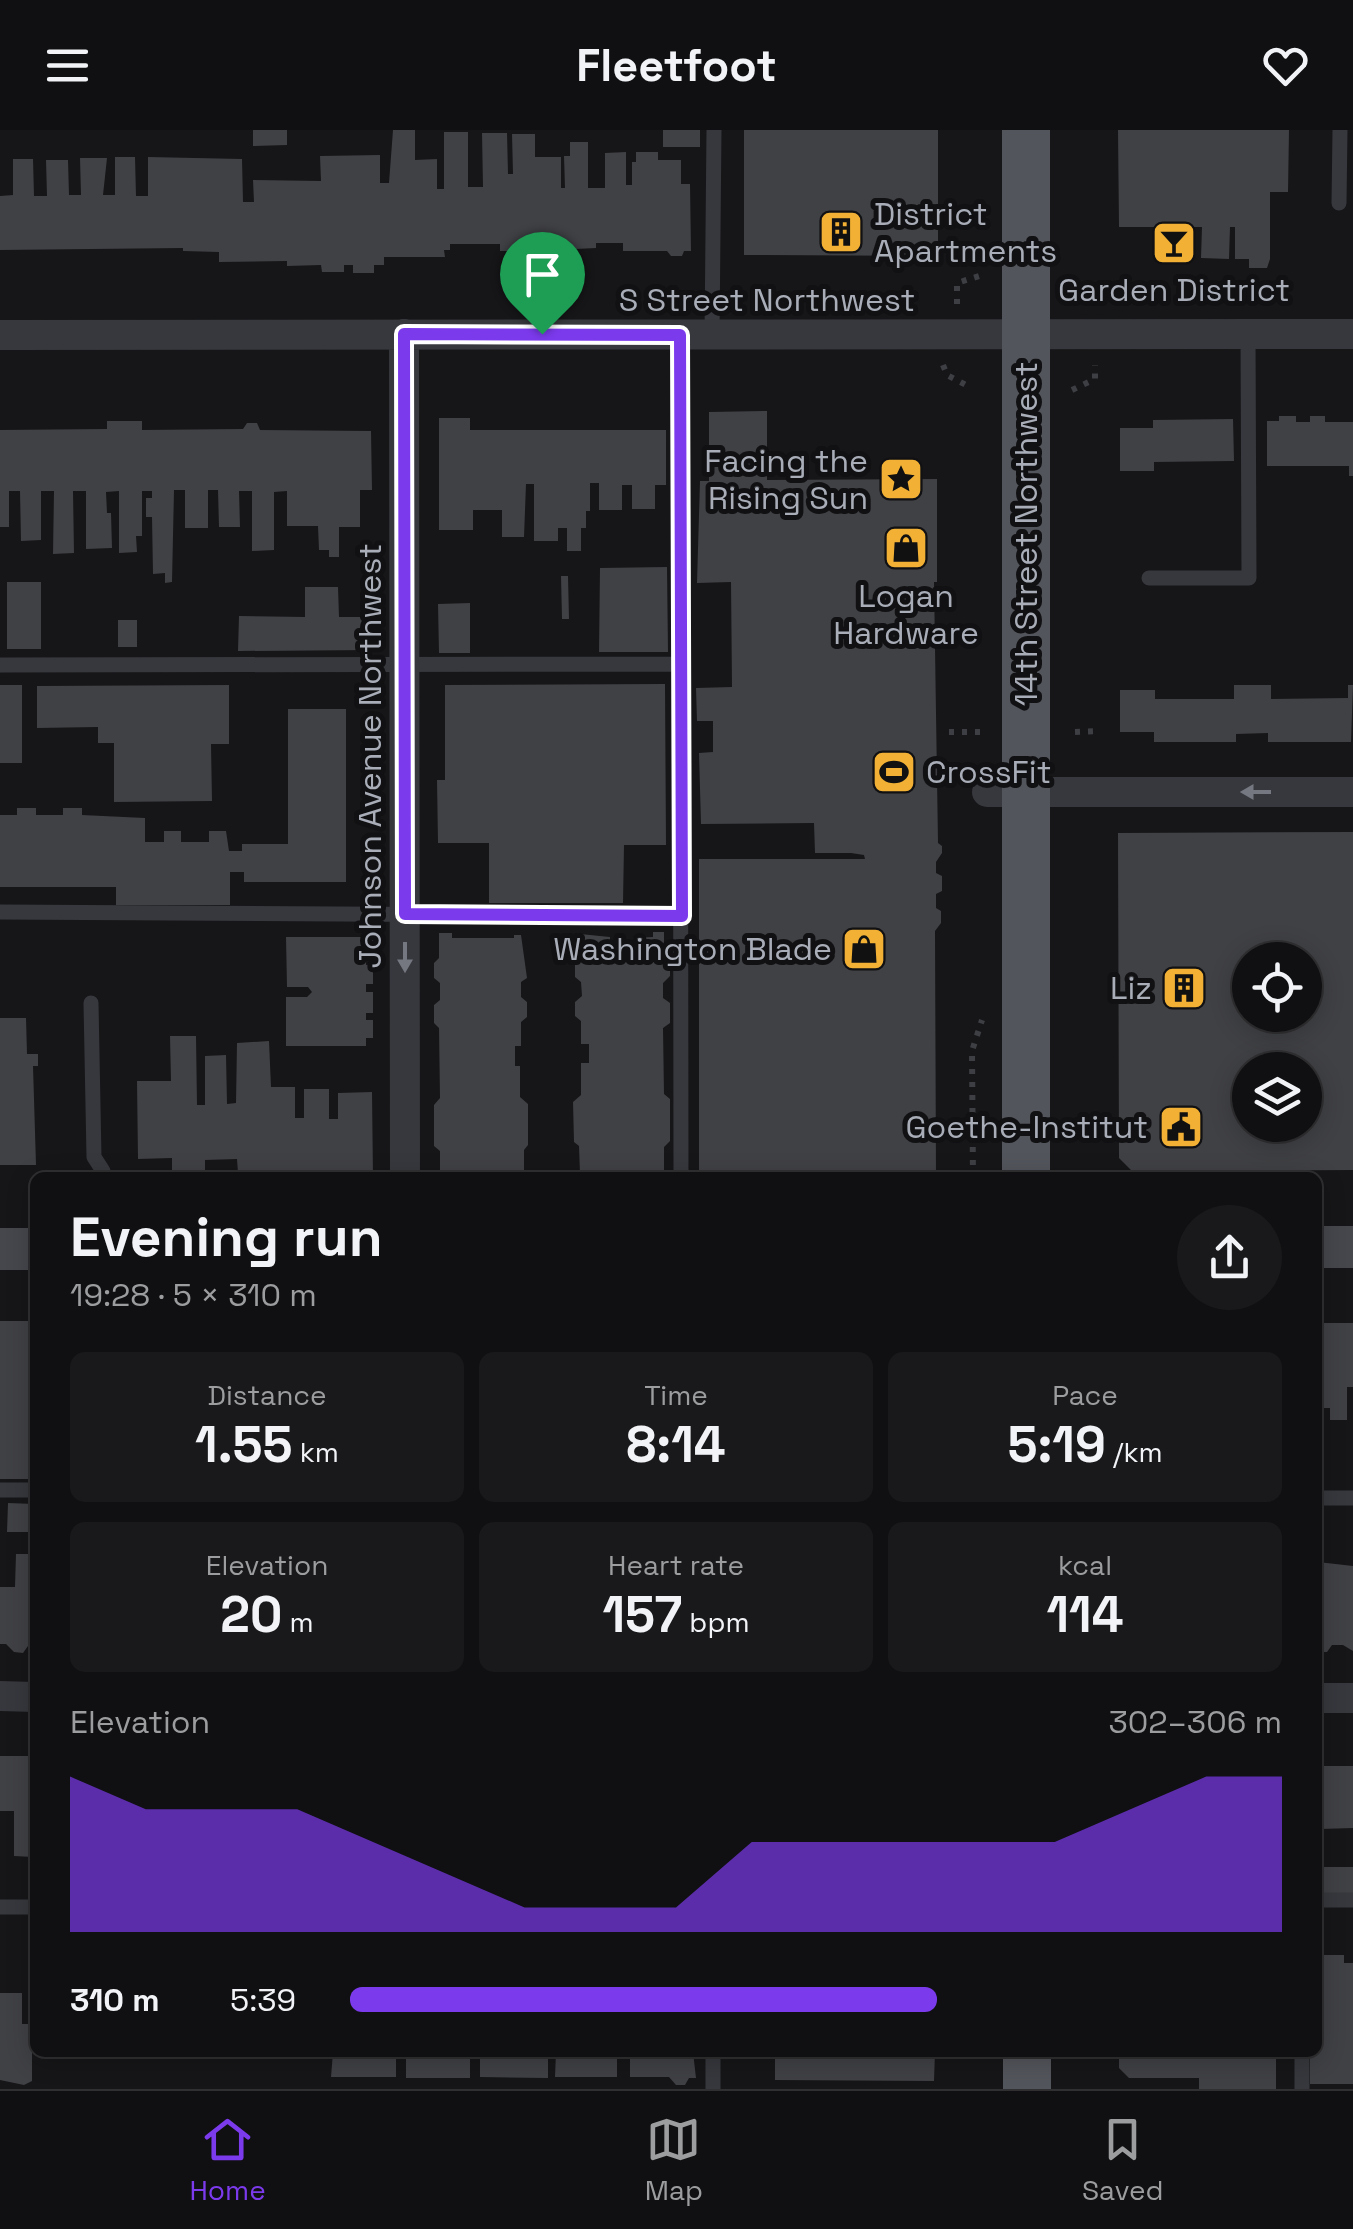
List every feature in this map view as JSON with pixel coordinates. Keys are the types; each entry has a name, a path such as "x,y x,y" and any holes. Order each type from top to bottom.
{"main road":[{"name":"14th Street Northwest","path":"1026,130 1026,334 1007,792 1026,1172"},
{"path":"1322,1247 1353,1247"},
{"path":"0,1248 30,1248"},
{"path":"1027,2057 1027,2089"}],"street":[{"name":"S Street Northwest","path":"0,334 1353,334"},
{"name":"Johnson Avenue Northwest","path":"404,334 405,1172"},
{"path":"1007,792 1353,792"},
{"path":"0,1696 30,1696"},
{"path":"1322,1698 1353,1698"}],"lane":[{"path":"712,335 714,130"},
{"path":"1338,203 1340,130"},
{"path":"1149,578 1248,578 1248,334"},
{"path":"680,335 681,1172"},
{"path":"0,665 681,664"},
{"path":"0,912 682,916"},
{"path":"91,1003 94,1156 103,1172"},
{"path":"0,1490 30,1490"},
{"path":"1322,1498 1353,1498"},
{"path":"1322,1900 1353,1900"},
{"path":"0,1907 30,1907"},
{"path":"713,2057 713,2089"},
{"path":"1302,2057 1302,2089"}],"path":[{"path":"958,305 958,283 980,276"},
{"path":"1074,280 1098,291"},
{"path":"947,374 966,385"},
{"path":"1072,390 1095,379"},
{"path":"1075,732 1100,730"},
{"path":"949,732 980,732"}],"building":[{"path":"253,130 287,130 287,145 253,146"},
{"path":"393,130 415,130 415,160 437,159 437,189 444,189 444,132 468,132 468,187 483,187 482,133 507,133 508,174 513,174 512,134 535,134 535,157 561,157 561,188 565,188 564,156 570,156 570,142 588,142 588,188 605,188 605,153 626,152 626,185 632,185 636,152 658,152 658,160 681,160 681,184 690,184 691,251 671,256 667,251 623,251 623,243 536,251 500,251 500,244 450,244 450,250 444,250 445,257 384,257 384,265 374,265 374,273 353,273 353,265 344,265 344,272 322,272 321,265 287,266 287,261 219,262 219,252 183,248 0,250 0,196 13,195 13,159 33,159 34,196 47,196 46,160 68,160 69,195 81,195 80,158 107,158 103,195 115,195 115,157 135,157 136,196 148,196 148,157 242,159 243,202 254,202 253,180 321,181 320,156 380,155 380,183 389,183"},
{"path":"663,130 700,130 700,147 663,147"},
{"path":"744,130 938,130 938,256 744,255"},
{"path":"1118,130 1289,130 1288,192 1270,192 1267,268 1249,268 1249,259 1235,259 1235,227 1230,227 1229,259 1201,258 1202,227 1119,227"},
{"path":"767,411 767,480 937,479 934,582 938,843 942,853 936,862 936,873 942,876 942,891 936,894 941,923 935,931 936,1172 699,1172 699,859 865,859 864,855 851,853 815,853 814,823 701,824 699,753 713,752 713,721 697,721 696,688 732,687 731,582 697,583 700,481 709,481 709,412"},
{"path":"1279,416 1296,416 1296,422 1310,422 1310,416 1325,416 1325,422 1353,422 1353,476 1349,476 1349,466 1267,466 1267,421 1279,421"},
{"path":"439,418 470,418 470,430 666,430 666,485 655,485 655,509 632,509 632,485 622,485 622,510 599,510 599,483 590,483 590,511 586,511 586,528 581,528 581,551 567,551 567,528 558,528 558,541 534,541 534,484 526,484 524,537 502,537 502,510 473,510 473,530 439,530"},
{"path":"1233,419 1234,461 1154,462 1154,471 1120,471 1120,428 1153,428 1153,420"},
{"path":"107,421 142,421 142,430 243,429 247,423 257,423 260,430 371,431 372,490 360,490 360,527 339,527 339,557 329,557 329,550 319,550 318,526 287,526 287,491 274,492 274,550 252,551 252,491 239,491 240,527 219,527 218,490 208,490 208,528 185,528 185,490 174,490 172,582 165,583 165,573 153,574 152,517 146,517 146,498 152,498 152,491 142,491 142,536 136,536 137,552 119,553 119,491 106,492 112,548 86,549 86,491 73,491 74,553 53,554 54,491 41,491 41,540 21,541 20,491 9,491 9,527 0,527 0,430 107,429"},
{"path":"667,567 668,652 599,652 600,568"},
{"path":"561,576 568,576 569,619 562,619"},
{"path":"7,582 41,582 41,649 7,649"},
{"path":"305,587 338,587 339,617 371,617 371,650 238,651 239,616 305,617"},
{"path":"470,603 470,653 439,653 438,604"},
{"path":"118,620 137,620 137,647 118,647"},
{"path":"665,684 666,845 624,845 623,903 489,903 489,843 438,843 437,780 445,780 445,685"},
{"path":"0,685 22,685 22,763 0,763"},
{"path":"229,685 229,744 211,744 212,801 114,802 114,743 98,743 98,727 37,728 37,686"},
{"path":"1234,685 1271,685 1271,699 1348,698 1348,685 1353,685 1351,742 1268,742 1268,733 1236,734 1236,742 1154,742 1154,732 1120,732 1120,690 1155,690 1155,699 1234,699"},
{"path":"288,709 346,709 346,882 244,882 244,872 230,872 230,905 116,905 116,887 0,887 0,815 17,815 17,808 36,808 36,815 63,815 63,808 82,808 82,815 145,818 145,842 164,842 164,831 181,831 181,842 209,842 209,831 226,831 229,851 242,851 242,844 288,844"},
{"name":"Liz","path":"1353,832 1353,1170 1132,1171 1119,1158 1118,833"},
{"path":"653,932 664,932 664,957 670,964 670,976 663,983 663,998 670,1003 670,1023 663,1028 664,1094 670,1099 670,1141 664,1147 664,1172 580,1172 573,1102 581,1095 581,1063 589,1063 589,1044 581,1044 581,1021 575,1016 575,1002 582,996 581,982 575,977 575,964 581,959 580,934 610,937 610,952 633,951 633,938 653,937"},
{"path":"439,933 452,933 452,938 521,935 527,978 521,982 521,997 527,1002 527,1017 521,1022 521,1046 515,1046 515,1066 520,1066 520,1097 528,1104 524,1172 440,1172 440,1151 434,1146 434,1105 440,1098 439,1028 434,1023 434,1005 440,1000 440,983 434,978 434,963 439,958"},
{"path":"286,937 373,937 373,957 366,957 366,965 373,964 373,984 366,984 366,992 373,992 373,1013 366,1013 366,1020 373,1020 373,1038 366,1038 366,1046 286,1046 286,997 307,997 312,992 308,987 287,987"},
{"path":"0,1018 26,1018 27,1054 38,1054 38,1066 33,1066 36,1165 0,1165"},
{"path":"170,1036 196,1036 197,1105 205,1105 205,1056 226,1055 227,1104 236,1103 237,1043 269,1041 271,1087 295,1087 295,1118 304,1118 304,1089 329,1089 329,1119 338,1119 338,1093 372,1092 373,1172 238,1172 237,1159 205,1160 205,1172 172,1172 172,1158 138,1159 137,1081 171,1081"},
{"path":"0,1321 30,1321 30,1479 0,1479"},
{"path":"1322,1323 1353,1323 1353,1387 1347,1387 1347,1420 1330,1420 1330,1408 1322,1408"},
{"path":"8,1503 30,1504 30,1532 7,1532"},
{"path":"16,1554 30,1554 30,1646 23,1653 0,1644 0,1587 15,1587"},
{"path":"1322,1562 1353,1566 1353,1651 1343,1645 1332,1645 1322,1652"},
{"path":"0,1756 30,1756 30,1857 14,1856 14,1811 0,1811"},
{"path":"1322,1766 1353,1766 1353,1828 1322,1829"},
{"path":"1322,1867 1353,1867 1353,1899 1322,1896"},
{"path":"1324,1955 1344,1955 1344,1963 1353,1963 1353,2084 1310,2084 1310,2057 1322,2057"},
{"path":"0,1993 22,1993 22,2024 30,2024 32,2081 24,2085 0,2080"},
{"path":"333,2057 396,2057 396,2077 331,2077"},
{"path":"406,2057 470,2057 470,2078 406,2078"},
{"path":"480,2057 548,2057 548,2078 480,2077"},
{"path":"556,2057 617,2057 617,2077 555,2077"},
{"path":"630,2057 694,2057 696,2078 689,2078 685,2085 676,2085 669,2077 630,2077"},
{"path":"775,2057 935,2057 934,2081 775,2080"},
{"path":"1119,2057 1276,2057 1276,2089 1199,2089 1199,2078 1129,2078 1119,2068"}],"place":[{"name":"District Apartments","path":"841,232"},
{"name":"Garden District","path":"1174,243"},
{"name":"Facing the Rising Sun","path":"901,479"},
{"name":"Logan Hardware","path":"906,548"},
{"name":"CrossFit","path":"894,772"},
{"name":"Washington Blade","path":"864,949"},
{"name":"Liz","path":"1184,988"},
{"name":"Goethe-Institut","path":"1181,1127"}],"route":[{"path":"404,334 542,334 680,335 682,916 405,914 404,334"}]}
